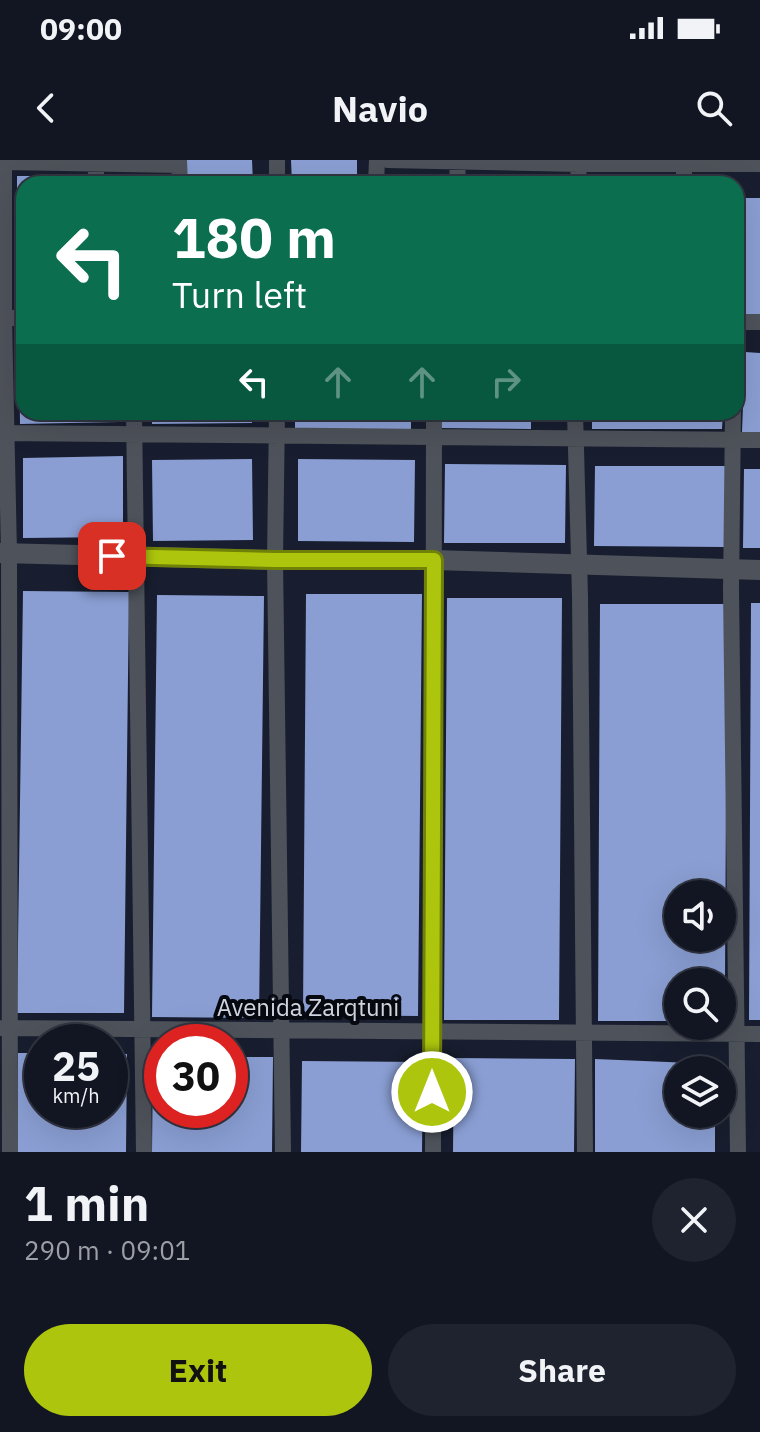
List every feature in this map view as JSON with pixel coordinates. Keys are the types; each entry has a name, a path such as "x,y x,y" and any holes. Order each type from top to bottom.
{"street":[{"path":"387,160 760,164"},
{"path":"10,1152 5,1028 4,161 179,163"},
{"path":"96,164 96,176"},
{"path":"684,165 684,176"},
{"path":"4,318 16,318"},
{"path":"134,420 144,1152"},
{"path":"277,420 275,560 283,1152"},
{"path":"433,1152 434,420"},
{"path":"575,420 585,1152"},
{"path":"733,420 731,570 738,1152"},
{"path":"3,433 760,440"},
{"path":"4,553 275,560 434,560 760,570"},
{"name":"Avenida Zarqtuni","path":"5,1028 760,1034"}],"building":[{"path":"187,160 252,160 253,176 187,176"},
{"path":"291,160 357,160 357,176 292,176"},
{"path":"744,198 760,198 760,316 744,316"},
{"path":"745,352 760,353 760,432 742,432"},
{"path":"20,420 119,420 119,422 20,424"},
{"path":"152,420 252,420 252,423 152,424"},
{"path":"295,420 411,420 411,429 295,429"},
{"path":"440,420 531,420 531,429 440,428"},
{"path":"592,420 723,420 722,429 592,429"},
{"path":"123,456 123,537 23,538 23,458"},
{"path":"252,459 253,540 153,541 152,460"},
{"path":"298,459 415,460 414,542 298,541"},
{"path":"445,464 566,465 565,543 444,543"},
{"path":"595,466 726,466 725,547 594,546"},
{"path":"744,469 760,469 760,548 743,548"},
{"path":"23,591 129,592 124,1013 17,1013"},
{"path":"306,594 422,594 418,1016 303,1015"},
{"path":"157,595 264,596 259,1018 152,1017"},
{"path":"447,598 562,598 559,1020 444,1020"},
{"path":"751,603 760,603 760,1020 749,1020"},
{"path":"600,604 727,604 726,880 664,880 664,952 725,952 725,968 664,968 664,1021 598,1021"},
{"path":"18,1053 24,1053 24,1128 126,1128 126,1152 17,1152"},
{"path":"248,1057 273,1057 272,1152 152,1152 152,1128 248,1128"},
{"path":"454,1058 575,1059 574,1152 453,1152"},
{"path":"595,1059 664,1062 664,1128 715,1128 715,1152 595,1152"},
{"path":"302,1061 423,1062 422,1152 301,1152"}],"route":[{"path":"112,556 434,560 432,1092"}]}
